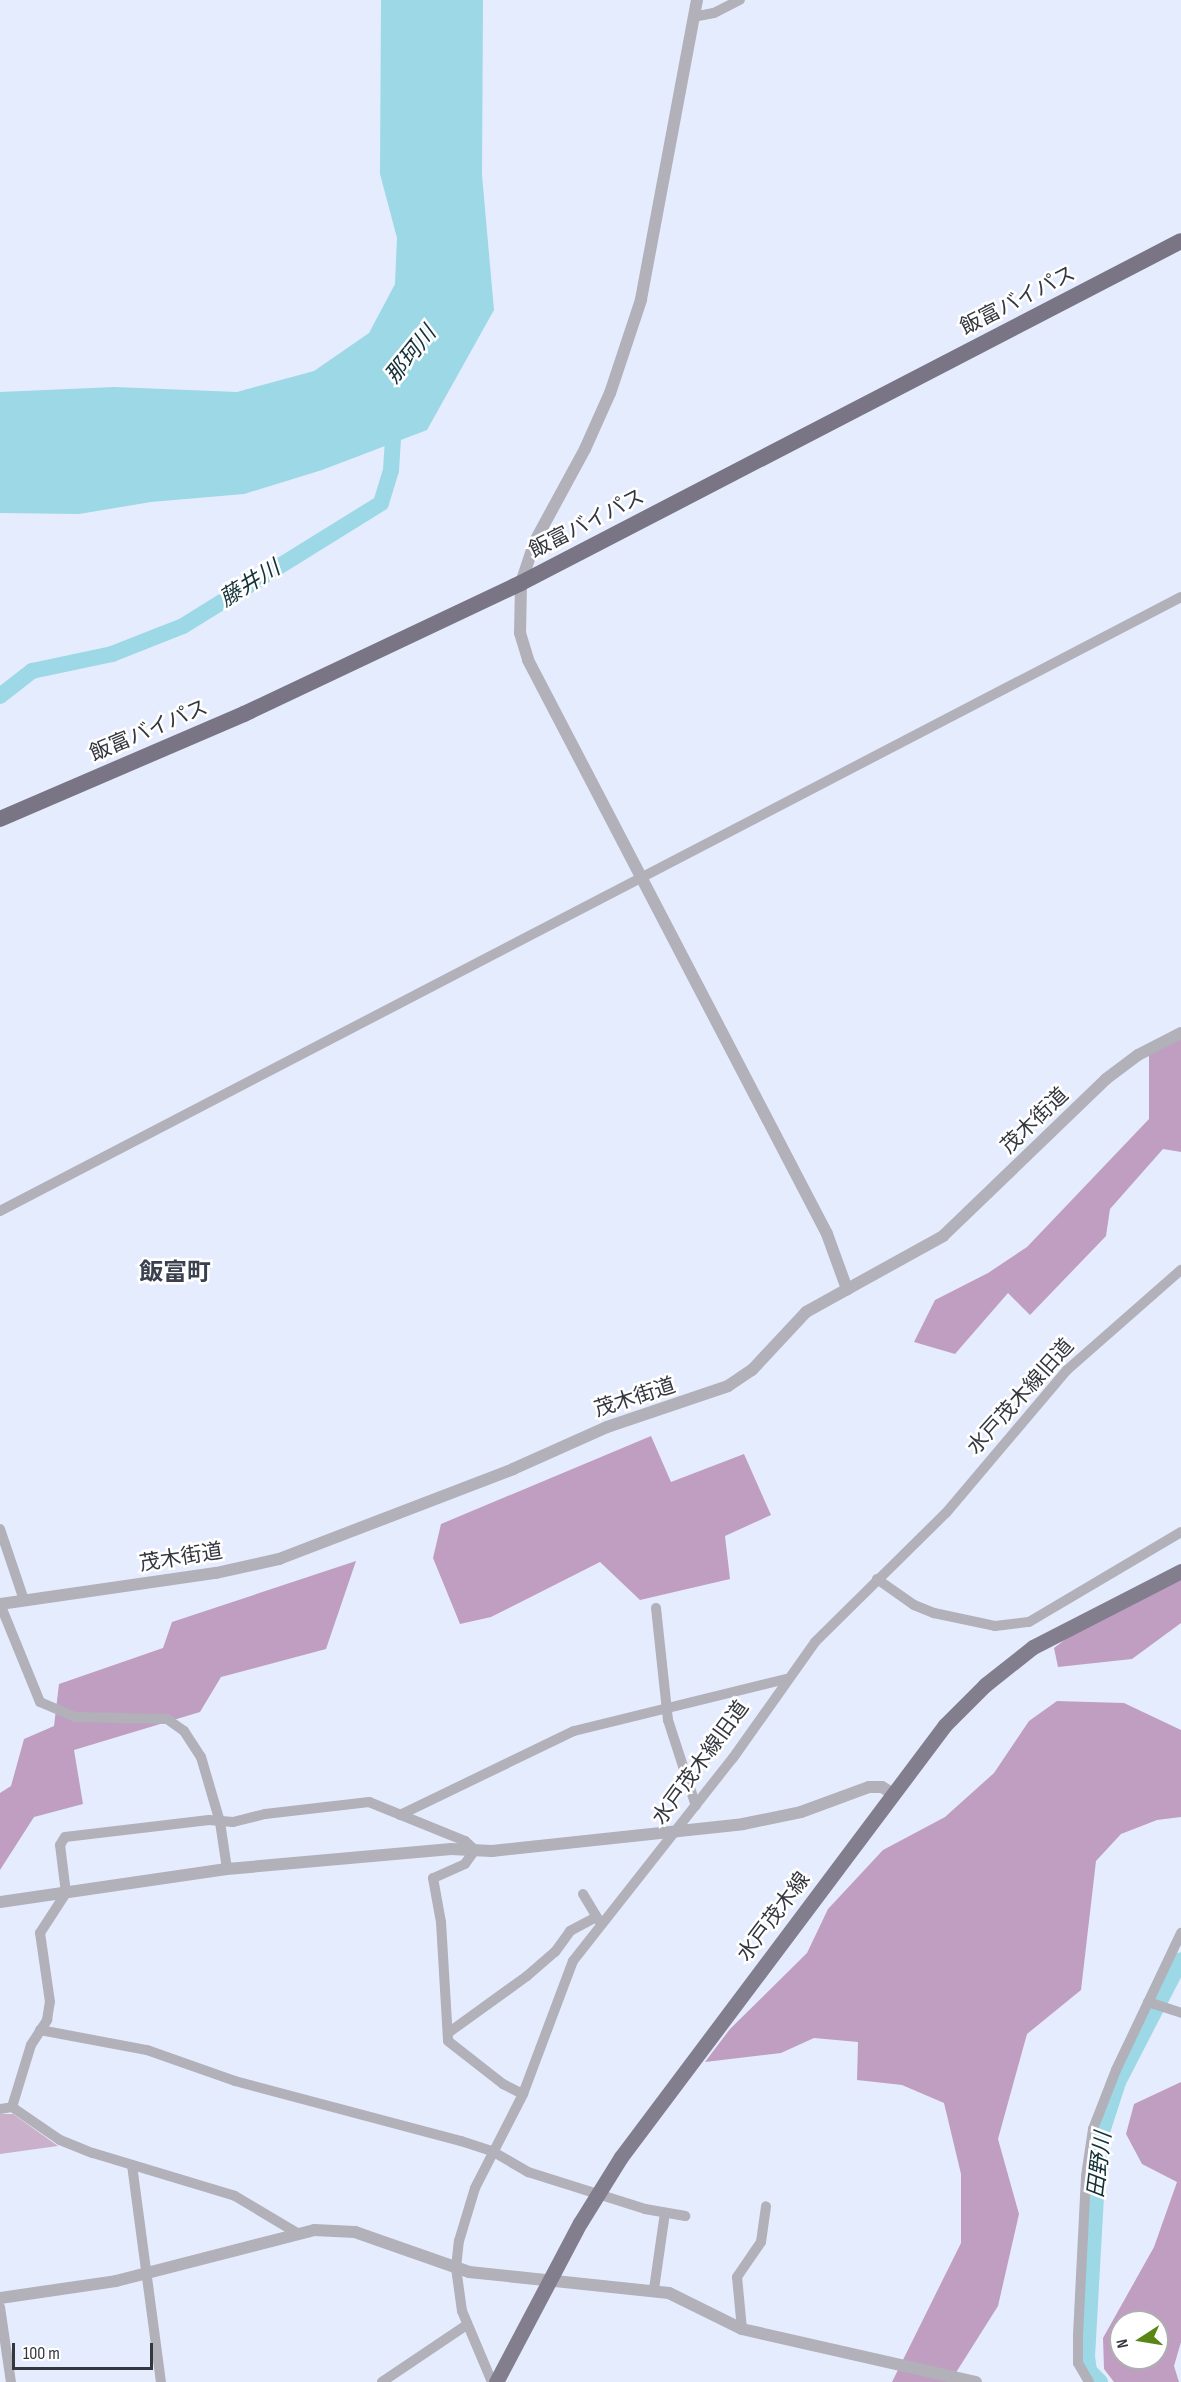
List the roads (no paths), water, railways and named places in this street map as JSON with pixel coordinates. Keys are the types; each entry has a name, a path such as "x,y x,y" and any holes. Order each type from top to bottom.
{"highway":[{"name":"飯富バイパス","path":"0,819 244,714 521,583 1181,241"}],"main road":[{"name":"水戸茂木線","path":"494,2382 598,2192 657,2107 945,1725 1009,1665 1072,1625 1181,1571"}],"street":[{"path":"697,0 652,256 631,336 593,430 535,541 521,583 518,608 528,660 827,1234 847,1289"},
{"path":"693,17 714,13 740,0"},
{"path":"0,1211 1181,597"},
{"name":"茂木街道","path":"0,1604 216,1573 279,1560 331,1541 607,1427 728,1386 752,1370 806,1312 943,1236 1106,1079 1138,1055 1181,1033"},
{"name":"水戸茂木線旧道","path":"494,2382 465,2326 456,2268 465,2214 492,2151 523,2094 568,1972 598,1920 696,1806 815,1642 946,1513 1067,1370 1181,1270"},
{"path":"0,1529 24,1600"},
{"path":"878,1579 914,1605 934,1613 995,1626 1029,1622 1181,1532"},
{"path":"0,1604 40,1702 76,1717 167,1719 184,1731 201,1757 220,1822 227,1869"},
{"path":"657,1608 668,1709 680,1764 696,1806"},
{"path":"400,1815 574,1731 786,1679"},
{"path":"0,1902 227,1869 475,1850 765,1821 821,1806 869,1787 882,1787 893,1794"},
{"path":"12,2107 31,2045 47,2020 50,2002 40,1933 66,1893 60,1845 65,1838 209,1820 220,1822 369,1802 465,1841 475,1850"},
{"path":"475,1850 465,1864 433,1878 441,1923 448,2041 503,2084 523,2094"},
{"path":"448,2033 527,1976 555,1952 570,1931 598,1920 583,1894"},
{"path":"1089,2382 1078,2363 1078,2335 1086,2176 1093,2129 1154,2004 1181,1933"},
{"path":"1154,2004 1181,2013"},
{"path":"40,2030 147,2050 235,2081 492,2151 528,2172 665,2213 685,2216"},
{"path":"0,2109 12,2107 60,2140 132,2165 235,2196 297,2233"},
{"path":"132,2165 161,2382"},
{"path":"742,2328 737,2277 761,2242 766,2206"},
{"path":"654,2289 665,2213"},
{"path":"0,2298 86,2287 297,2233 314,2230 356,2232 456,2268 550,2280 654,2289 686,2298 742,2328 976,2382"},
{"path":"0,2307 11,2382"},
{"path":"382,2382 465,2326"}],"water":[{"name":"那珂川","path":"381,0 483,0 482,175 494,310 427,430 322,470 244,494 151,502 79,514 0,513 0,392 114,387 237,392 314,371 369,333 395,284 397,238 380,174"}],"waterway":[{"name":"藤井川","path":"0,696 32,671 112,654 183,626 381,503 391,470 394,424"},
{"name":"田野川","path":"1100,2382 1089,2371 1087,2357 1099,2141 1118,2082 1181,1960"}],"district":[{"name":"飯富町","path":"175,1273"}]}
